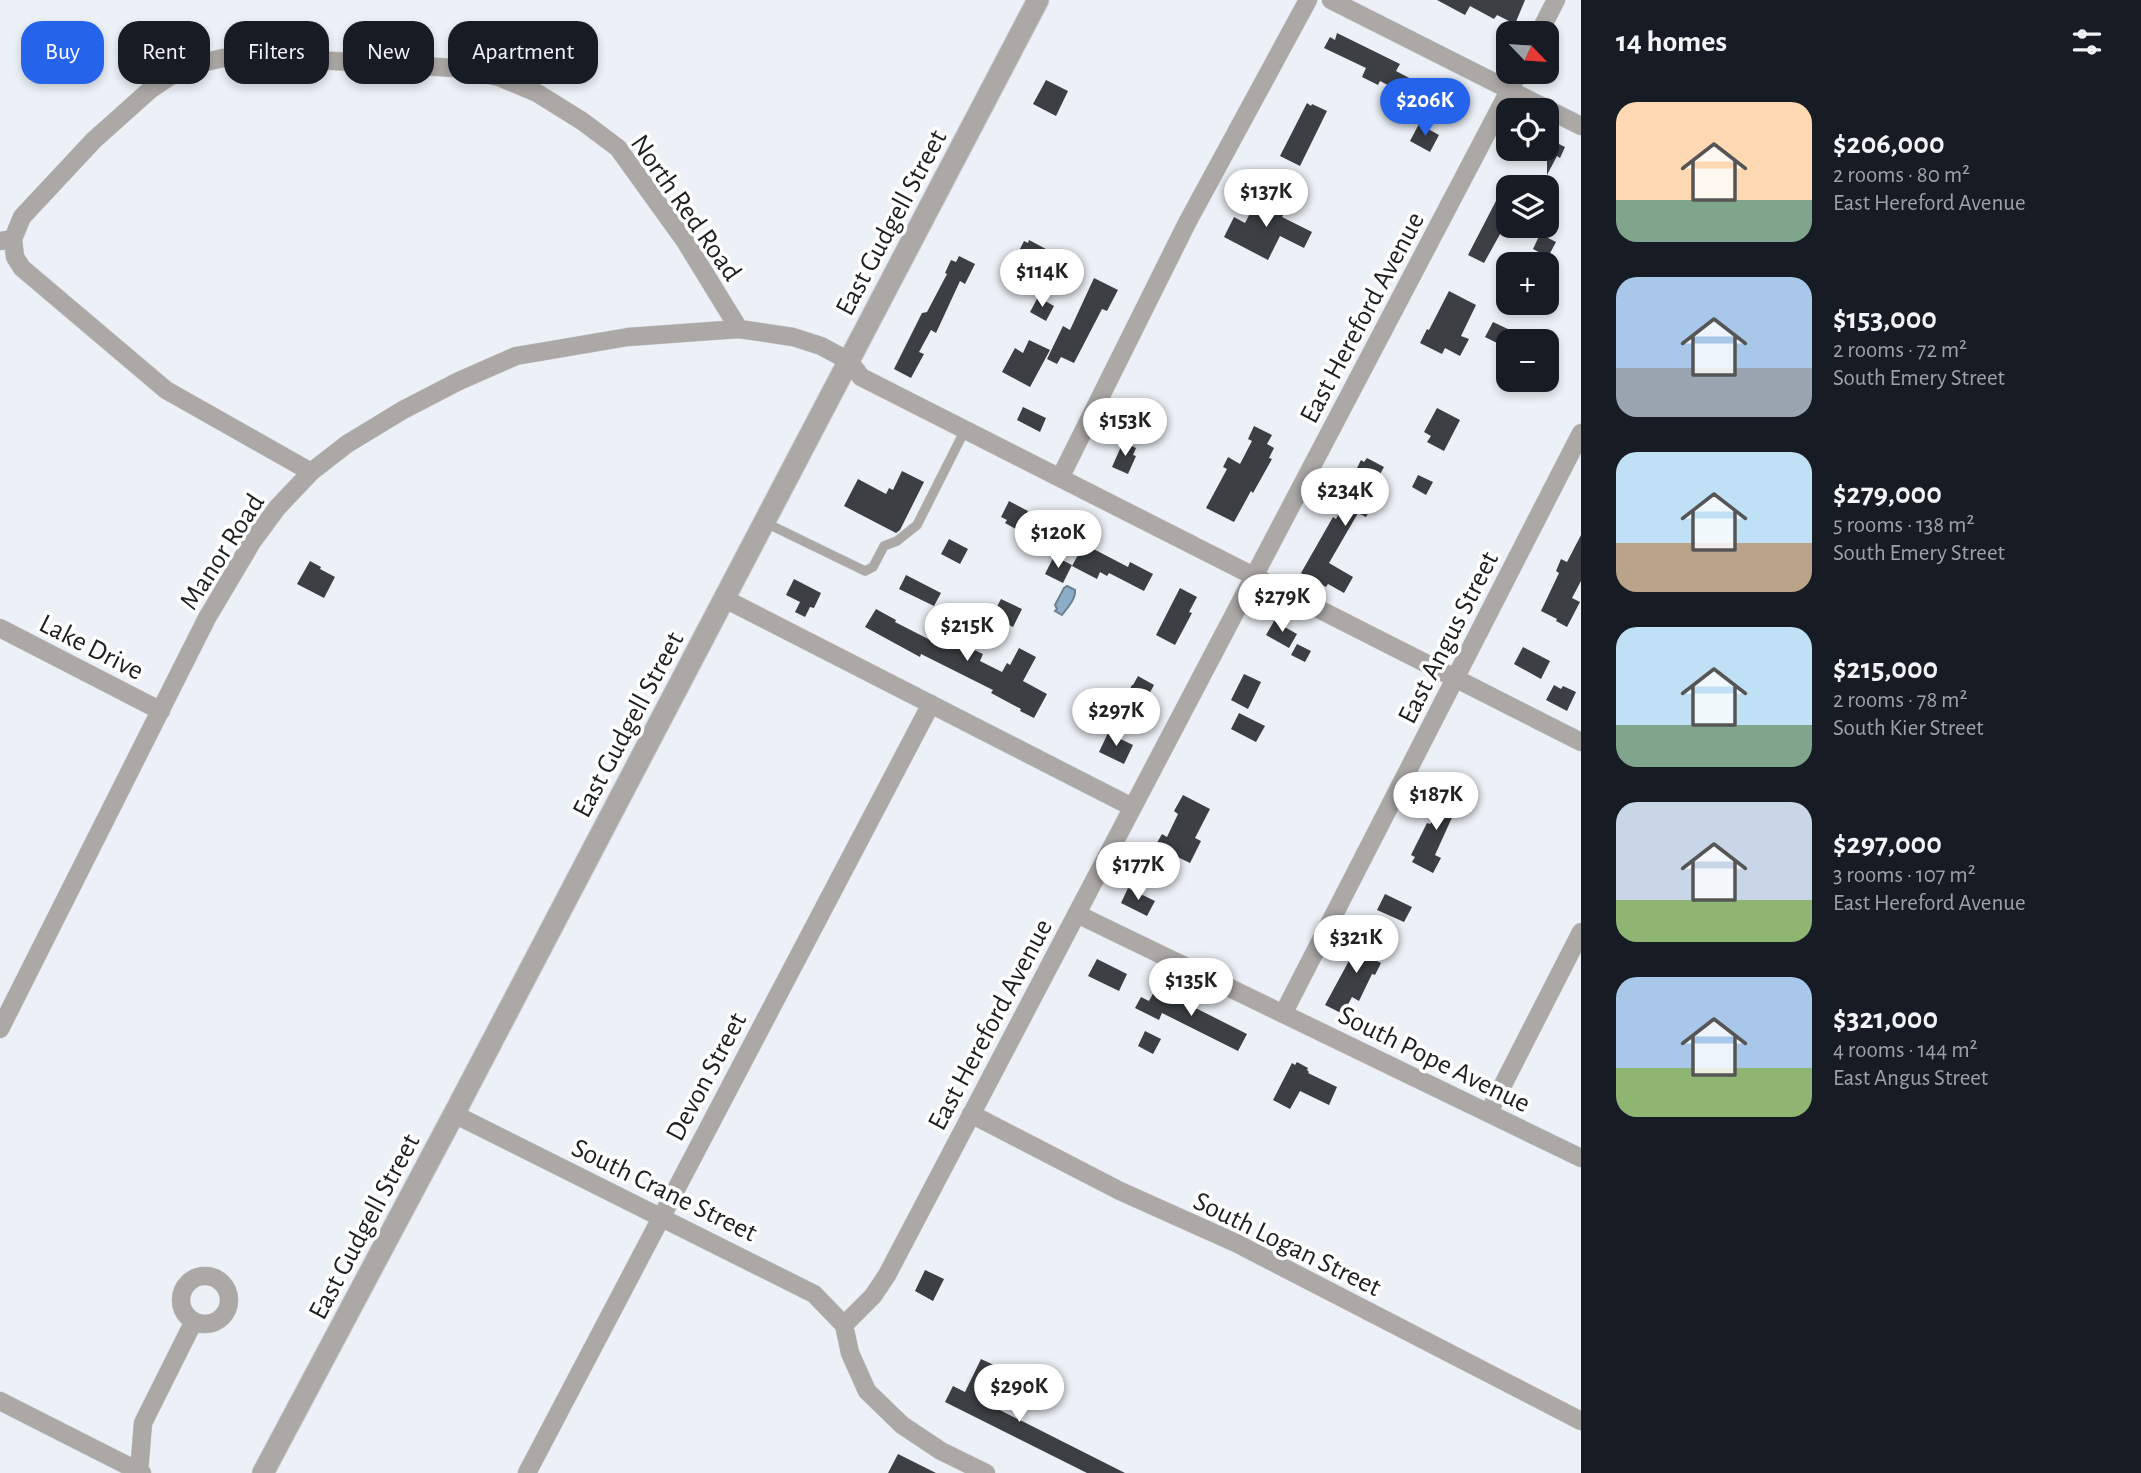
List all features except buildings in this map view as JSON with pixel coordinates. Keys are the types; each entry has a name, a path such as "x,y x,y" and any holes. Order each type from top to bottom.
{"street":[{"name":"East Gudgell Street","path":"262,1473 454,1114 1038,0"},
{"path":"1060,478 1187,223 1308,0"},
{"path":"1331,0 1581,126"},
{"path":"1545,21 1556,0"},
{"name":"North Red Road","path":"6,240 22,217 94,140 151,89 193,65 246,56 456,68 499,77 537,93 582,121 618,148 685,241 739,329"},
{"name":"East Hereford Avenue","path":"844,1325 873,1296 887,1275 1513,84"},
{"path":"6,240 22,268 166,390 311,472"},
{"name":"Manor Road","path":"0,1029 208,618 253,542 277,508 311,472 348,444 403,410 516,356 628,337 739,329 793,337 821,346 849,361 861,377 1581,742"},
{"name":"East Angus Street","path":"1283,1014 1581,433"},
{"path":"725,599 1132,807"},
{"name":"Lake Drive","path":"0,628 160,711"},
{"name":"Devon Street","path":"527,1473 931,704"},
{"name":"South Pope Avenue","path":"1077,914 1581,1158"},
{"path":"1489,1112 1581,932"},
{"name":"South Crane Street","path":"454,1114 814,1294 844,1325"},
{"name":"South Logan Street","path":"971,1114 1120,1191 1236,1243 1581,1421"},
{"path":"0,1401 141,1472 143,1423 194,1321"},
{"path":"844,1325 850,1353 867,1391 902,1425 931,1444 986,1473"}],"lane":[{"path":"764,522 865,571 873,567 884,547 897,541 917,525 965,430"}],"water":[{"path":"1067,586 1075,590 1075,593 1062,615 1055,611 1055,605"}]}
